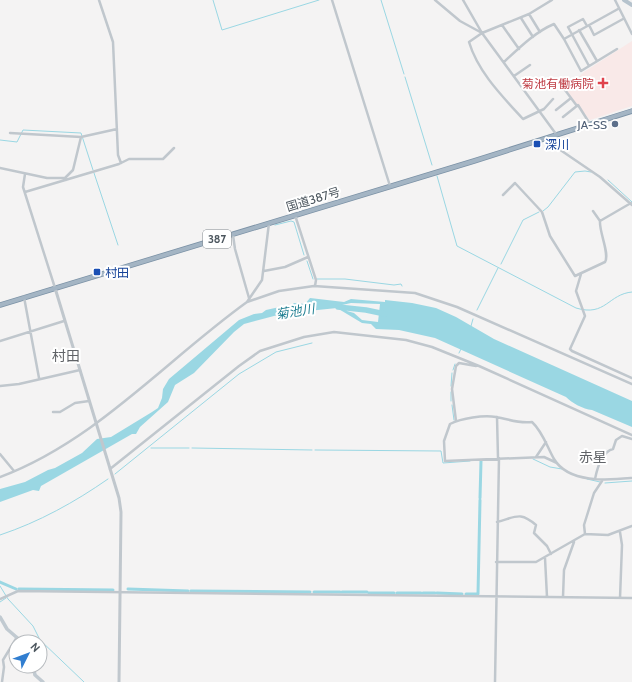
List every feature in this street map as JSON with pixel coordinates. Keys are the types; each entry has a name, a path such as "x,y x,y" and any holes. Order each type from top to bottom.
{"highway":[{"name":"国道387号","path":"0,305 632,111"}],"main road":[{"path":"624,0 632,6"},
{"path":"0,617 1,622 13,634"},
{"path":"35,674 43,682"}],"street":[{"path":"100,0 113,42 118,155 121,163"},
{"path":"332,0 390,186"},
{"path":"435,0 460,21 482,33"},
{"path":"463,0 482,33 556,134"},
{"path":"552,0 521,18 482,33 470,43 479,63 496,89 523,119 547,106 553,99"},
{"path":"614,0 632,34"},
{"path":"564,39 618,9"},
{"path":"529,14 540,32"},
{"path":"521,18 533,37"},
{"path":"589,66 568,27 583,19 594,35 623,19"},
{"path":"504,62 533,37 554,24 581,71 617,49"},
{"path":"502,26 519,49"},
{"path":"580,30 597,61"},
{"path":"514,76 530,65"},
{"path":"565,90 590,124"},
{"path":"556,110 571,98"},
{"path":"563,117 577,106"},
{"path":"10,133 81,137 117,129"},
{"path":"66,179 73,170 81,137"},
{"path":"547,138 552,145 600,177 631,204 600,221"},
{"path":"25,192 121,163 129,159 163,159 174,148"},
{"path":"0,168 25,174 66,179"},
{"path":"25,174 23,187 119,496 121,512 120,682"},
{"path":"503,195 515,184 542,212 550,236 573,275 582,274 607,260 600,221 593,211"},
{"path":"295,215 316,280 315,286"},
{"path":"247,302 259,287 264,271 269,223"},
{"path":"233,234 235,249 249,298"},
{"path":"264,271 285,267 308,257"},
{"path":"582,274 576,291 584,310 585,318 570,349 632,378"},
{"path":"0,477 74,440 96,424 247,302 279,291 315,286 403,292 426,296 457,307 632,384"},
{"path":"24,297 39,378"},
{"path":"0,341 64,321"},
{"path":"110,469 260,351 304,336 334,332 406,340 432,347 479,366 632,435"},
{"path":"456,421 452,389 456,366 459,363 479,366"},
{"path":"0,386 19,384 39,378 80,370"},
{"path":"53,412 60,412 75,403 89,401"},
{"path":"556,463 539,429 532,422 511,422 498,417 484,416 456,421 450,424 444,442 445,461 544,457 572,473 594,480 632,478"},
{"path":"495,682 498,417"},
{"path":"594,480 603,457 609,450 613,449 616,440 622,436 632,439"},
{"path":"536,457 546,442"},
{"path":"0,454 14,471"},
{"path":"585,534 584,525 594,493 602,480"},
{"path":"497,522 523,515 527,516 536,525 534,533 547,546 551,554"},
{"path":"496,562 536,562 585,534 608,535 620,532 632,526"},
{"path":"620,532 622,545 620,598"},
{"path":"563,597 564,570 574,541"},
{"path":"544,558 547,597"},
{"path":"0,599 6,595 18,591 632,598"},
{"path":"2,682 4,668 3,660 8,652"}],"shaded area":[{"name":"菊池有働病院","path":"632,41 632,106 590,120 565,90 584,72"}],"water":[{"path":"310,298 344,302 351,299 385,302 385,300 412,303 436,308 456,317 494,339 632,401 632,427 592,410 581,407 566,397 435,338 399,330 376,329 371,324 362,323 337,308 308,311 307,314 304,311 293,311 244,324 234,332 194,373 175,385 168,402 140,427 136,434 132,434 41,486 39,491 33,490 0,502 0,489 25,482 55,468 82,453 97,439 111,437 158,408 162,398 163,389 169,379 239,320 254,314 262,313 266,310 284,306 290,307 294,303 305,304","holes":["351,303 380,304 378,322 362,320 354,313 347,311 342,305"]}],"waterway":[{"path":"213,0 222,30 319,0"},
{"path":"381,0 404,74"},
{"path":"405,77 432,165"},
{"path":"0,140 17,142 23,130 81,133 93,170"},
{"path":"543,211 548,207 575,172 591,172"},
{"path":"94,173 118,245"},
{"path":"437,176 457,246 576,308 594,310 617,297 632,292"},
{"path":"608,180 632,202"},
{"path":"501,264 523,220 539,212"},
{"path":"275,225 291,221 294,222 304,255"},
{"path":"307,261 313,279"},
{"path":"477,310 498,268"},
{"path":"317,279 345,279 394,285 401,284 402,286"},
{"name":"菊池川","path":"338,307 385,314"},
{"path":"471,326 473,319"},
{"path":"115,474 239,374 276,352 312,343"},
{"path":"459,353 461,349"},
{"path":"453,370 455,364"},
{"path":"451,386 452,373"},
{"path":"451,392 451,401"},
{"path":"452,405 454,420"},
{"path":"151,448 189,448"},
{"path":"192,448 312,450"},
{"path":"315,450 441,451 443,463 470,461"},
{"path":"533,459 550,467 562,469"},
{"path":"480,498 481,461"},
{"path":"0,535 29,524 56,511 83,496 108,479"},
{"path":"587,479 600,482"},
{"path":"605,483 632,481"},
{"path":"466,594 478,594 480,500"},
{"path":"0,582 16,589"},
{"path":"0,586 8,599 33,626 40,640 84,682"},
{"path":"19,589 113,590"},
{"path":"128,589 188,591"},
{"path":"191,591 310,592"},
{"path":"314,592 340,592"},
{"path":"342,592 367,592"},
{"path":"369,593 394,593"},
{"path":"397,593 421,593"},
{"path":"423,593 435,593"},
{"path":"437,593 462,594"},
{"path":"0,602 6,598"}],"place":[{"name":"菊池有働病院","path":"603,83"},
{"name":"JA-SS","path":"615,124"},
{"name":"深川","path":"537,144"},
{"name":"村田","path":"97,272"}],"district":[{"name":"村田","path":"66,356"},
{"name":"赤星","path":"593,457"}]}
